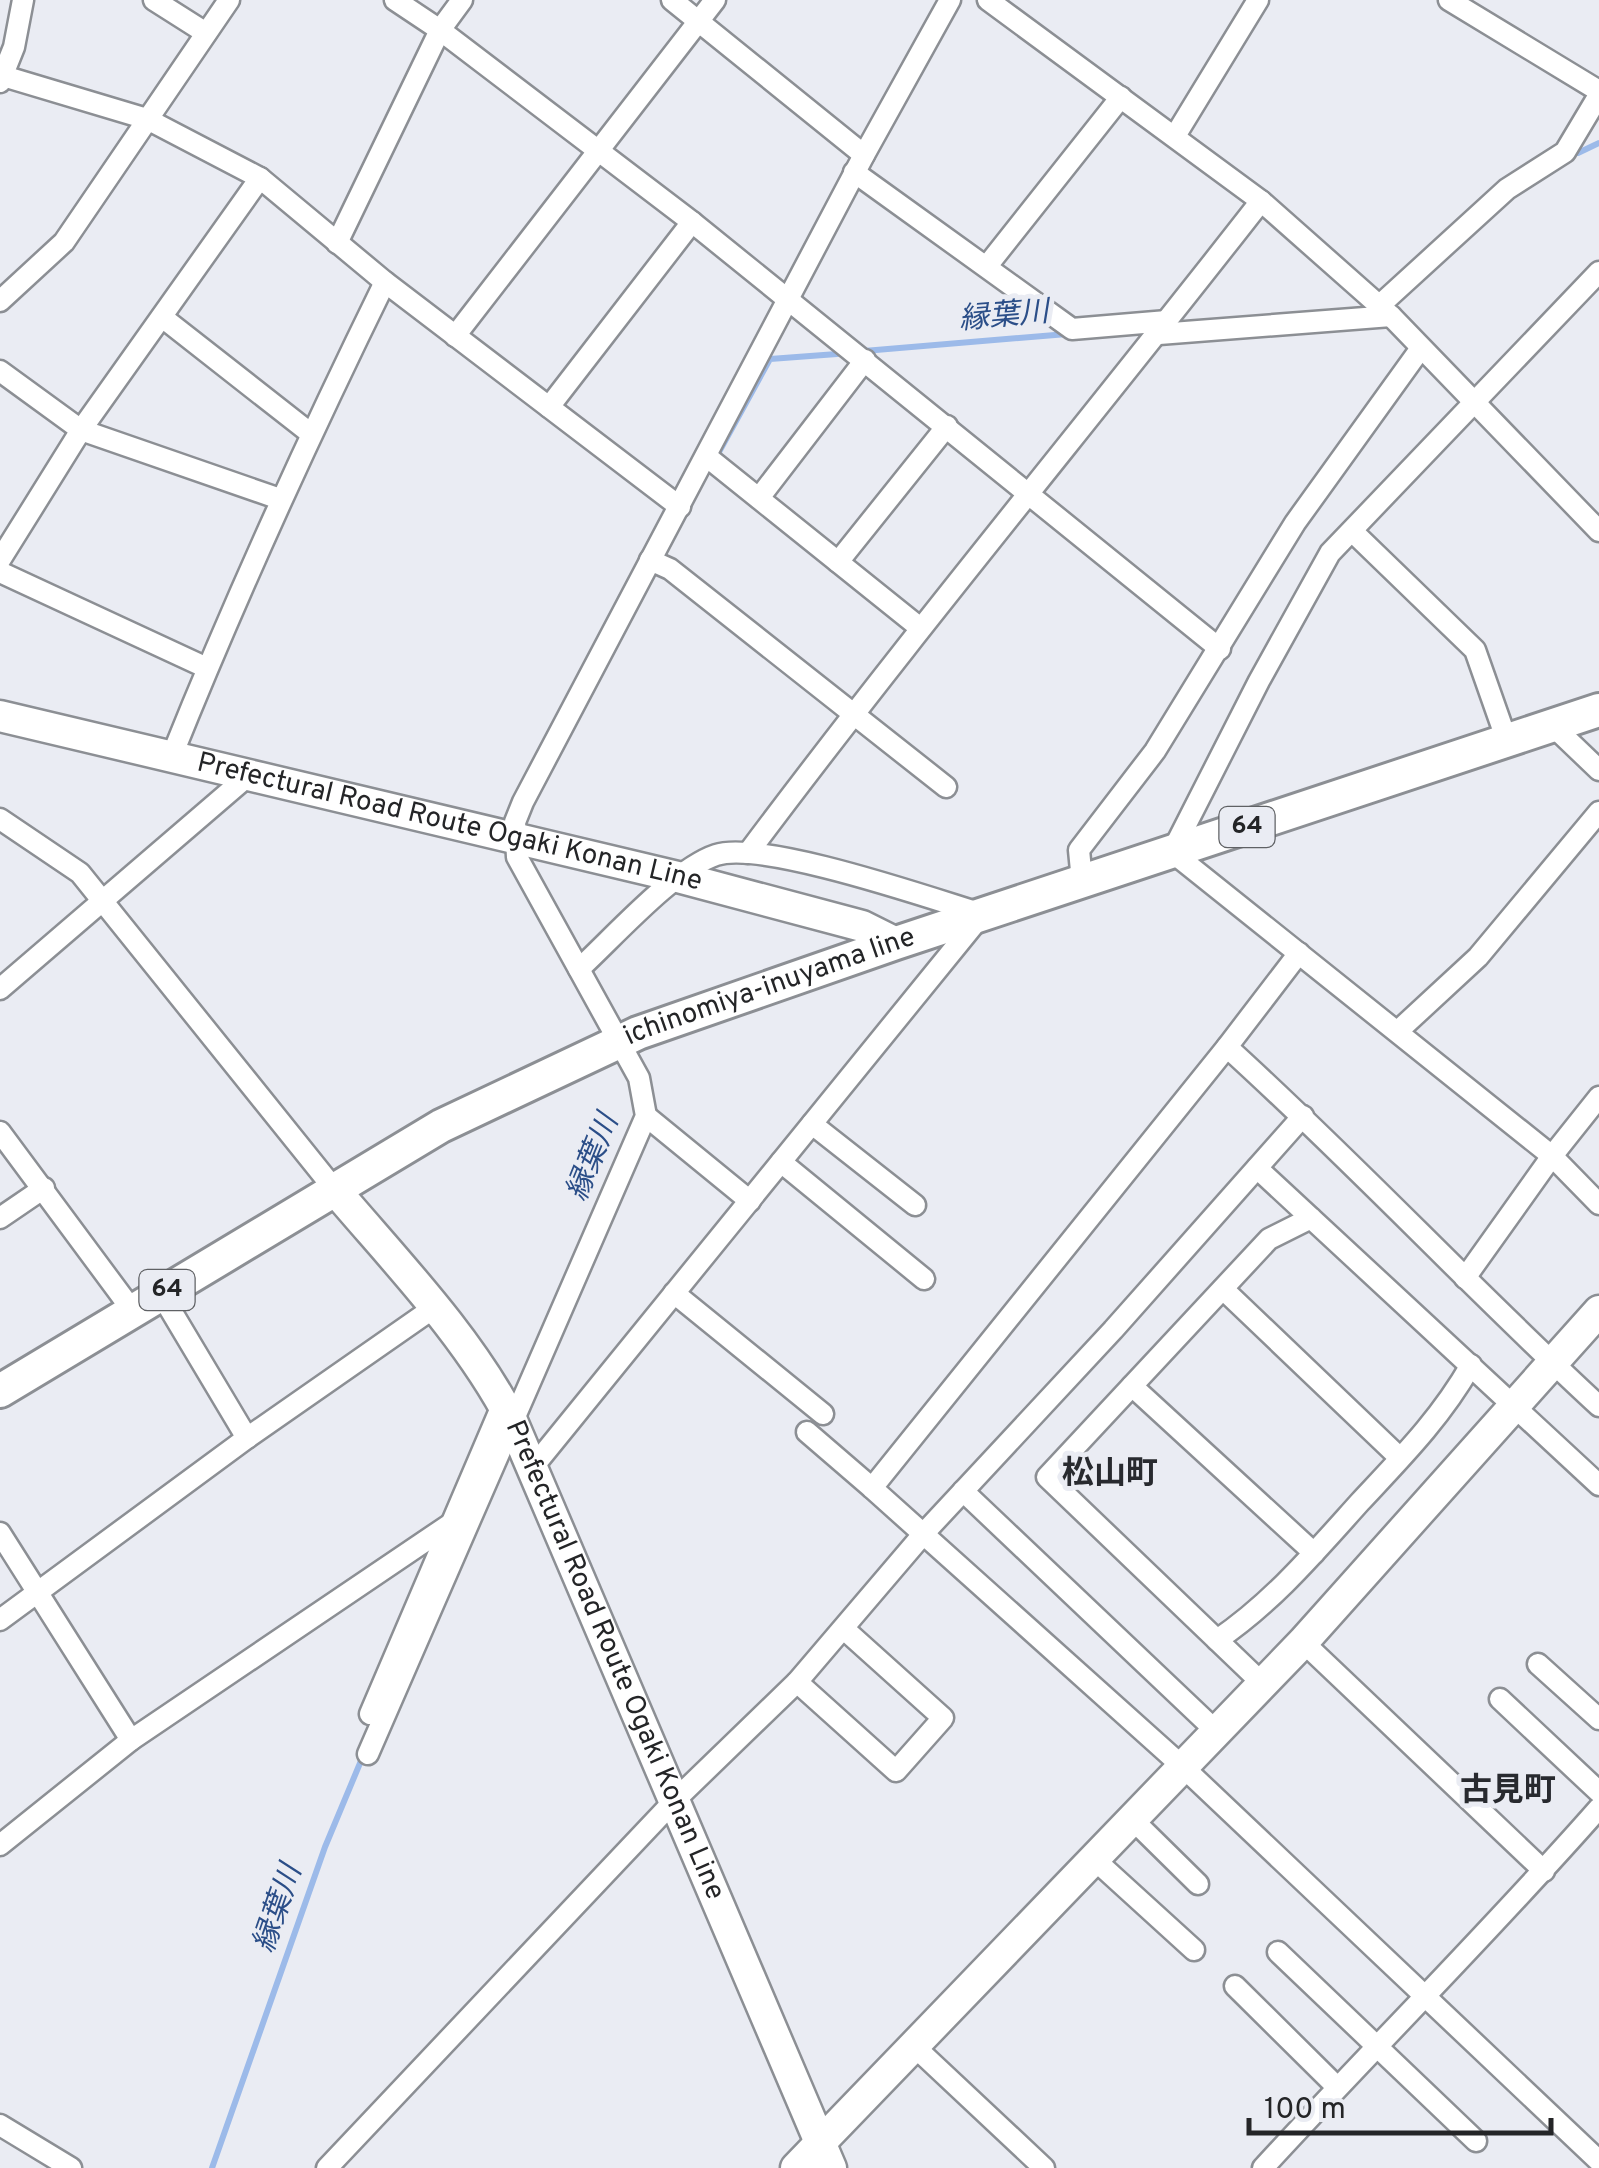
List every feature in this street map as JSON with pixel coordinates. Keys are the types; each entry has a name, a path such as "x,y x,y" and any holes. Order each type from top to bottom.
{"main road":[{"name":"ichinomiya-inuyama line","path":"0,1391 441,1126 620,1042 896,944 1599,710"},
{"name":"Prefectural Road Route Ogaki Konan Line","path":"0,716 678,878 862,926 896,944"},
{"name":"Prefectural Road Route Ogaki Konan Line","path":"335,1190 435,1308 508,1412 826,2156"},
{"path":"796,2168 826,2156 915,2046 1303,1642 1599,1310"}],"street":[{"path":"23,0 14,48 1,78 147,119 260,178 386,282 680,506"},
{"path":"154,0 206,33"},
{"path":"0,301 64,242 229,0"},
{"path":"395,0 692,222 1220,649"},
{"path":"338,242 440,30 462,0"},
{"path":"672,0 859,164 1072,329 1163,327 1385,311 1508,189 1565,152 1599,93 1448,0"},
{"path":"456,336 715,0"},
{"path":"368,1754 403,1654 454,1535 646,1116 639,1078 517,857 515,822 859,164 950,0"},
{"path":"988,0 1261,201 1385,311 1599,531"},
{"path":"1175,136 1258,0"},
{"path":"987,266 1122,97"},
{"path":"0,560 81,430 260,178"},
{"path":"748,853 920,627 1261,201"},
{"path":"549,408 692,222"},
{"path":"1599,272 1330,553 1222,750 1172,852 1552,1156 1599,1204"},
{"path":"171,758 280,499 386,282"},
{"path":"162,317 310,434"},
{"path":"1082,881 1079,850 1155,751 1295,523 1421,348"},
{"path":"758,498 865,360"},
{"path":"0,370 81,430 280,499"},
{"path":"838,562 947,426"},
{"path":"706,456 920,627"},
{"path":"1352,531 1476,650 1507,741"},
{"path":"650,560 670,569 946,787"},
{"path":"0,572 207,668"},
{"path":"1553,726 1599,770"},
{"path":"0,988 248,775"},
{"path":"1398,1031 1478,957 1599,812"},
{"path":"0,819 80,873 335,1190"},
{"path":"534,1467 983,915 835,870 748,853 716,855 678,878 580,969"},
{"path":"872,1488 1299,953"},
{"path":"1227,1047 1303,1116 1464,1278 1599,1406"},
{"path":"1464,1278 1599,1097"},
{"path":"646,1116 750,1201"},
{"path":"327,2168 673,1802 797,1682 925,1532 1113,1330 1303,1116"},
{"path":"812,1124 915,1205"},
{"path":"0,1132 132,1310"},
{"path":"781,1162 924,1279"},
{"path":"1257,1168 1599,1485"},
{"path":"0,1218 44,1188"},
{"path":"1263,1684 1047,1477 1270,1240 1312,1218"},
{"path":"1223,1289 1400,1458"},
{"path":"674,1293 823,1414"},
{"path":"161,1294 248,1438"},
{"path":"0,1620 248,1438 435,1308"},
{"path":"1217,1640 1254,1615 1314,1553 1447,1407 1471,1365"},
{"path":"1132,1386 1314,1553"},
{"path":"806,1432 925,1532 1182,1766 1599,2161"},
{"path":"963,1491 1216,1731"},
{"path":"0,1533 130,1740"},
{"path":"0,1845 130,1740 454,1535"},
{"path":"797,1682 896,1772 943,1718 844,1629"},
{"path":"1303,1642 1544,1871"},
{"path":"370,1714 403,1654"},
{"path":"1538,1664 1599,1719"},
{"path":"1500,1699 1599,1792"},
{"path":"1263,2168 1599,1808"},
{"path":"1132,1818 1198,1884"},
{"path":"1094,1859 1194,1950"},
{"path":"1278,1952 1476,2141"},
{"path":"1235,1986 1336,2086"},
{"path":"915,2046 1044,2168"},
{"path":"0,2126 71,2168"}],"waterway":[{"name":"縁葉川","path":"1578,153 1599,143"},
{"name":"縁葉川","path":"864,351 1067,334"},
{"name":"縁葉川","path":"719,452 770,359 837,354"},
{"name":"縁葉川","path":"212,2168 325,1847 363,1756"}],"district":[{"name":"松山町","path":"1110,1475"},
{"name":"古見町","path":"1508,1792"}]}
